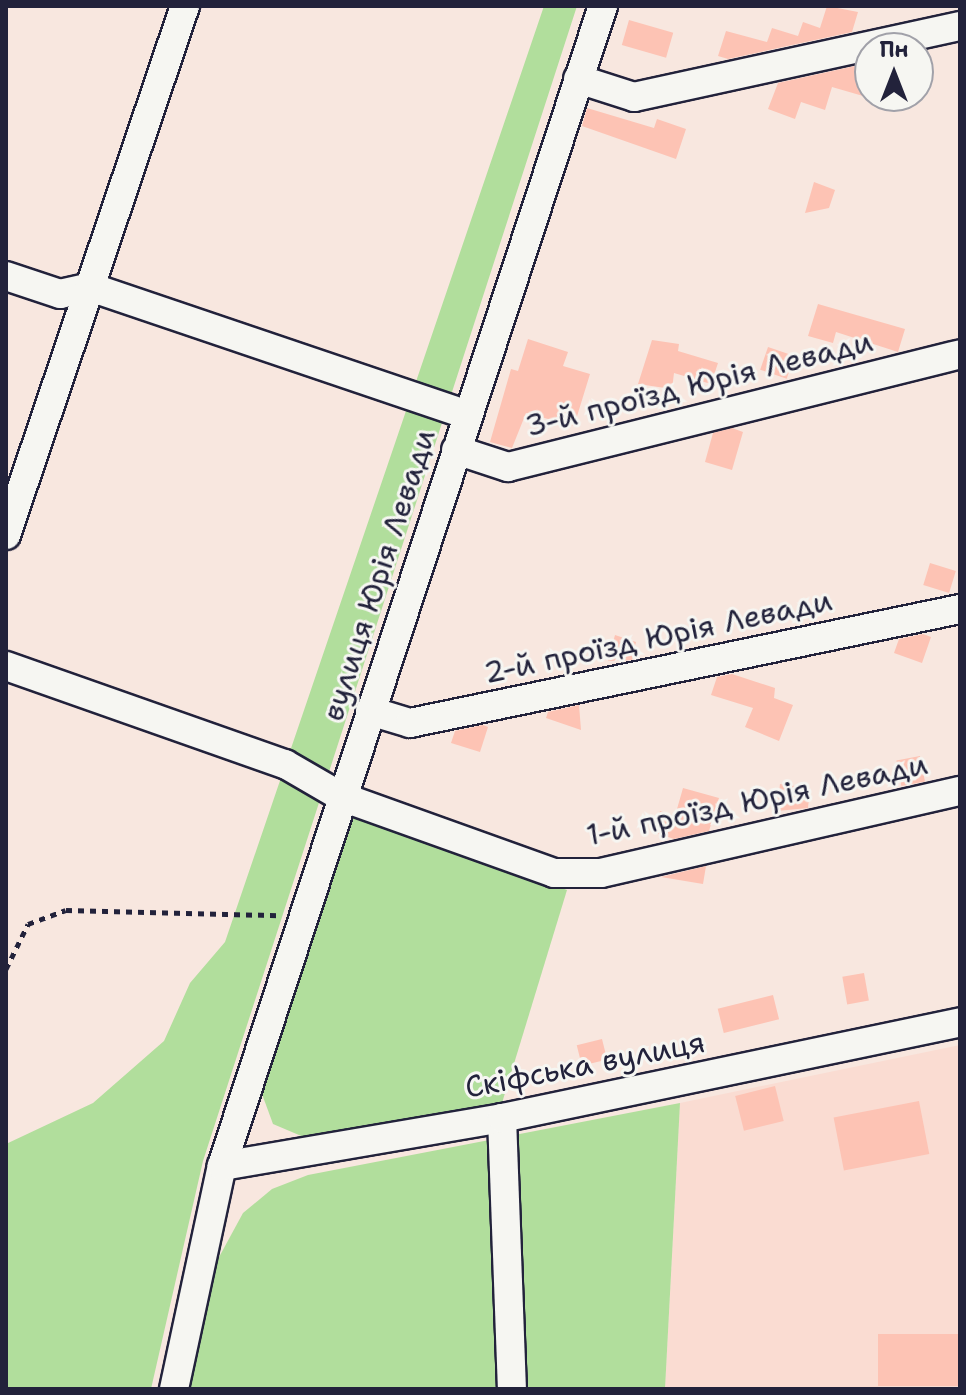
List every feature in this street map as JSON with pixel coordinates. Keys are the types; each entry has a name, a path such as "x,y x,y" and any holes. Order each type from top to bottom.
{"street":[{"path":"6,535 185,6"},
{"name":"вулиця Юрія Левади","path":"174,1389 222,1166 603,6"},
{"path":"578,79 634,97 960,26"},
{"path":"6,276 60,294 90,287 468,415"},
{"name":"3-й проїзд Юрія Левади","path":"456,450 508,467 960,354"},
{"name":"2-й проїзд Юрія Левади","path":"370,711 410,723 960,609"},
{"name":"1-й проїзд Юрія Левади","path":"6,666 285,764 342,797 554,873 585,873 960,791"},
{"name":"Скіфська вулиця","path":"222,1166 502,1118 960,1022"},
{"path":"502,1118 512,1389"}],"path":[{"path":"6,969 28,924 66,910 193,917 268,917 305,910"}],"shaded area":[{"path":"960,1045 960,1389 665,1389 680,1103"}],"green space":[{"path":"544,6 577,6 203,1161 151,1389 6,1389 6,1144 93,1103 164,1041 190,983 225,942"},
{"path":"350,814 567,890 502,1103 306,1138 273,1124 262,1094"},
{"path":"680,1103 665,1389 188,1389 218,1259 243,1213 272,1189 308,1175"}],"building":[{"path":"827,6 858,12 852,32 728,59 718,56 726,31 767,42 772,28 798,36 803,22 820,28"},
{"path":"629,20 673,33 666,58 622,45"},
{"path":"854,66 854,93 832,87 825,110 801,102 795,119 768,109 778,83"},
{"path":"587,108 654,128 657,119 686,129 676,159 582,126"},
{"path":"814,182 835,190 829,208 805,213"},
{"path":"818,304 905,329 898,352 836,332 833,343 808,336"},
{"path":"528,339 568,352 563,366 590,374 574,426 526,413 512,448 490,442 511,369 518,371"},
{"path":"652,340 679,344 678,351 718,363 711,384 674,373 672,389 638,384"},
{"path":"768,347 794,356 787,379 760,370"},
{"path":"732,428 743,432 732,470 705,462 713,433"},
{"path":"930,563 956,571 949,593 923,585"},
{"path":"923,634 931,637 922,663 894,653 899,639"},
{"path":"615,635 636,642 632,660 608,661"},
{"path":"732,674 775,688 774,698 793,705 779,741 745,727 753,708 711,695 717,677"},
{"path":"579,705 581,730 546,718 548,712"},
{"path":"483,725 488,727 480,752 451,743 455,731"},
{"path":"920,756 925,782 901,786 896,761"},
{"path":"780,784 810,788 808,808 777,811"},
{"path":"683,788 719,798 709,831 674,839 653,832 660,811 675,816"},
{"path":"706,866 703,884 661,877"},
{"path":"864,973 869,1001 847,1004 842,977"},
{"path":"773,995 779,1019 724,1033 718,1009"},
{"path":"602,1039 607,1059 582,1066 577,1045"},
{"path":"775,1086 784,1121 744,1131 735,1096"},
{"path":"919,1101 929,1154 844,1171 834,1118"},
{"path":"878,1334 960,1334 960,1386 878,1386"}]}
